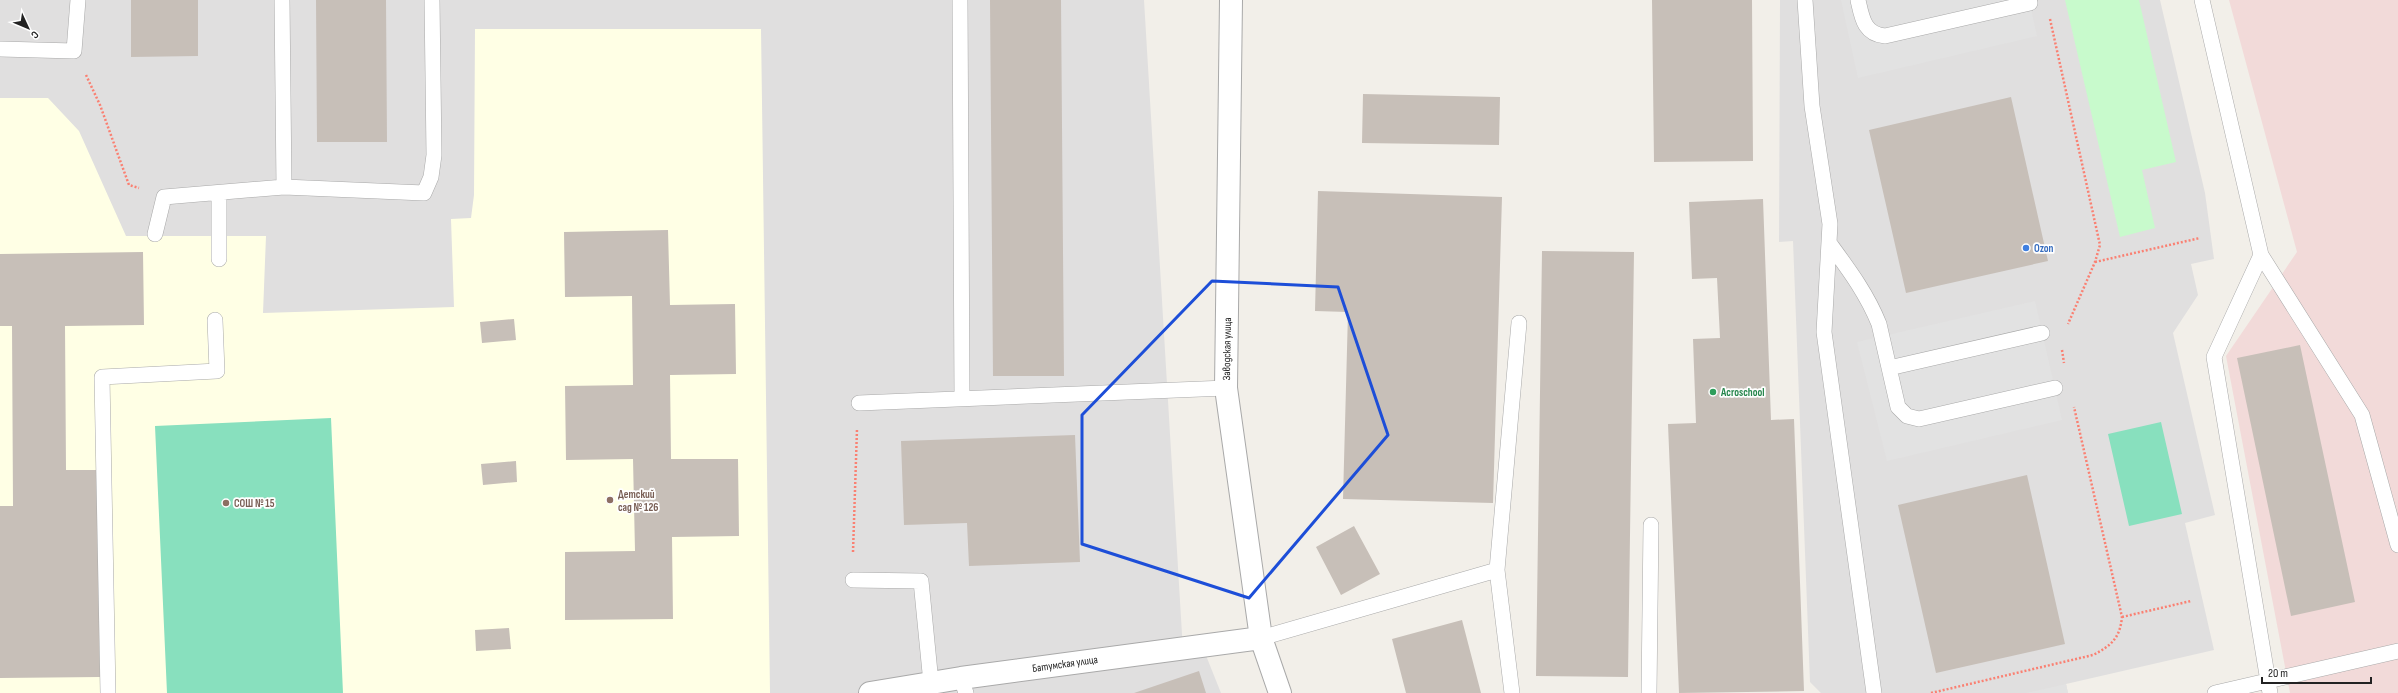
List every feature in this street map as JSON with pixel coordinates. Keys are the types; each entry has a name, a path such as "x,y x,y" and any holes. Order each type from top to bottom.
{"street":[{"name":"Заводская улица","path":"1231,0 1226,388 1261,638 1280,693"},
{"name":"Батумская улица","path":"870,693 932,683 964,686 1261,638"}],"lane":[{"path":"0,49 74,51 78,0"},
{"path":"282,0 284,187"},
{"path":"155,234 164,197 284,187 424,193 431,177 434,155 432,0"},
{"path":"960,0 962,398"},
{"path":"1805,0 1812,106 1830,215 1830,244 1824,332 1874,693"},
{"path":"1858,0 1864,24 1868,29 1878,35 1885,36 2030,3"},
{"path":"2202,0 2261,255 2362,415 2398,545"},
{"path":"219,193 219,259"},
{"path":"1830,244 1859,284 1874,311 1879,324 1898,407 1902,412 1912,418 1919,419 2055,388"},
{"path":"2261,255 2214,357 2269,687"},
{"path":"108,693 102,377 216,371 215,320"},
{"path":"1512,693 1497,570 1520,323"},
{"path":"1889,368 2042,333"},
{"path":"859,403 1226,388"},
{"path":"1649,693 1651,525"},
{"path":"1261,638 1497,570"},
{"path":"853,580 921,581 932,683"},
{"path":"2215,693 2269,687 2398,651"}],"path":[{"path":"74,51 100,104 129,185 164,197"},
{"path":"2096,262 2200,238"},
{"path":"853,580 859,403"},
{"path":"2122,617 2191,601"}],"highlighted area":[{"path":"1212,281 1338,287 1388,435 1249,598 1082,544 1082,415"}],"shaded area":[{"path":"0,0 1144,0 1183,651 1205,653 1221,693 0,693"},
{"path":"1780,0 2160,0 2205,193 2214,259 2191,264 2198,295 2173,333 2215,515 2185,523 2214,650 2066,684 2068,693 1821,693 1810,682 1793,241 1779,242"},
{"path":"1841,0 2029,0 2037,36 1858,78"},
{"path":"2229,0 2398,0 2398,693 2290,693 2226,356 2297,252"},
{"path":"475,29 761,29 770,693 0,693 0,98 48,98 79,131 126,236 266,236 263,313 454,307 451,219 471,218 474,195"},
{"path":"2035,301 2062,420 1887,461 1857,342"},
{"path":"2066,684 2068,693 2026,693"}],"green space":[{"path":"2065,0 2139,0 2176,162 2142,170 2155,228 2120,237"},
{"path":"331,418 343,693 167,693 155,426"},
{"path":"2161,422 2182,514 2129,526 2108,434"}],"building":[{"path":"131,0 198,0 198,56 131,57"},
{"path":"316,0 386,0 387,142 317,142"},
{"path":"990,0 1061,0 1064,376 993,376"},
{"path":"1652,0 1752,0 1753,161 1654,162"},
{"path":"1363,94 1500,97 1499,145 1362,143"},
{"path":"2011,97 2048,261 1906,293 1869,130"},
{"path":"1318,191 1502,197 1493,503 1343,499 1348,312 1315,311"},
{"path":"1763,199 1771,420 1794,419 1804,691 1679,693 1668,424 1696,423 1693,339 1720,338 1717,278 1692,279 1689,202"},
{"path":"668,230 670,305 735,304 736,374 670,375 671,459 738,459 739,536 672,537 673,619 565,620 565,552 635,551 633,459 566,460 565,386 633,385 632,296 565,297 564,232"},
{"path":"1542,251 1634,252 1628,677 1536,676"},
{"path":"143,252 144,325 65,326 66,470 98,470 100,677 0,678 0,506 13,506 12,326 0,326 0,254"},
{"path":"514,319 516,340 482,343 480,322"},
{"path":"2300,345 2355,602 2291,616 2237,358"},
{"path":"1075,435 1080,562 969,566 967,523 904,525 901,441"},
{"path":"516,461 517,482 483,485 481,464"},
{"path":"2027,475 2065,644 1936,673 1898,505"},
{"path":"1354,526 1380,574 1341,595 1316,547"},
{"path":"1462,620 1481,693 1406,693 1392,639"},
{"path":"509,628 511,649 476,651 475,630"},
{"path":"1199,671 1206,693 1134,693"}],"place":[{"name":"Ozon","path":"2026,248"},
{"name":"Acroschool","path":"1713,392"},
{"name":"Детский сад № 126","path":"610,500"},
{"name":"СОШ № 15","path":"226,503"}]}
